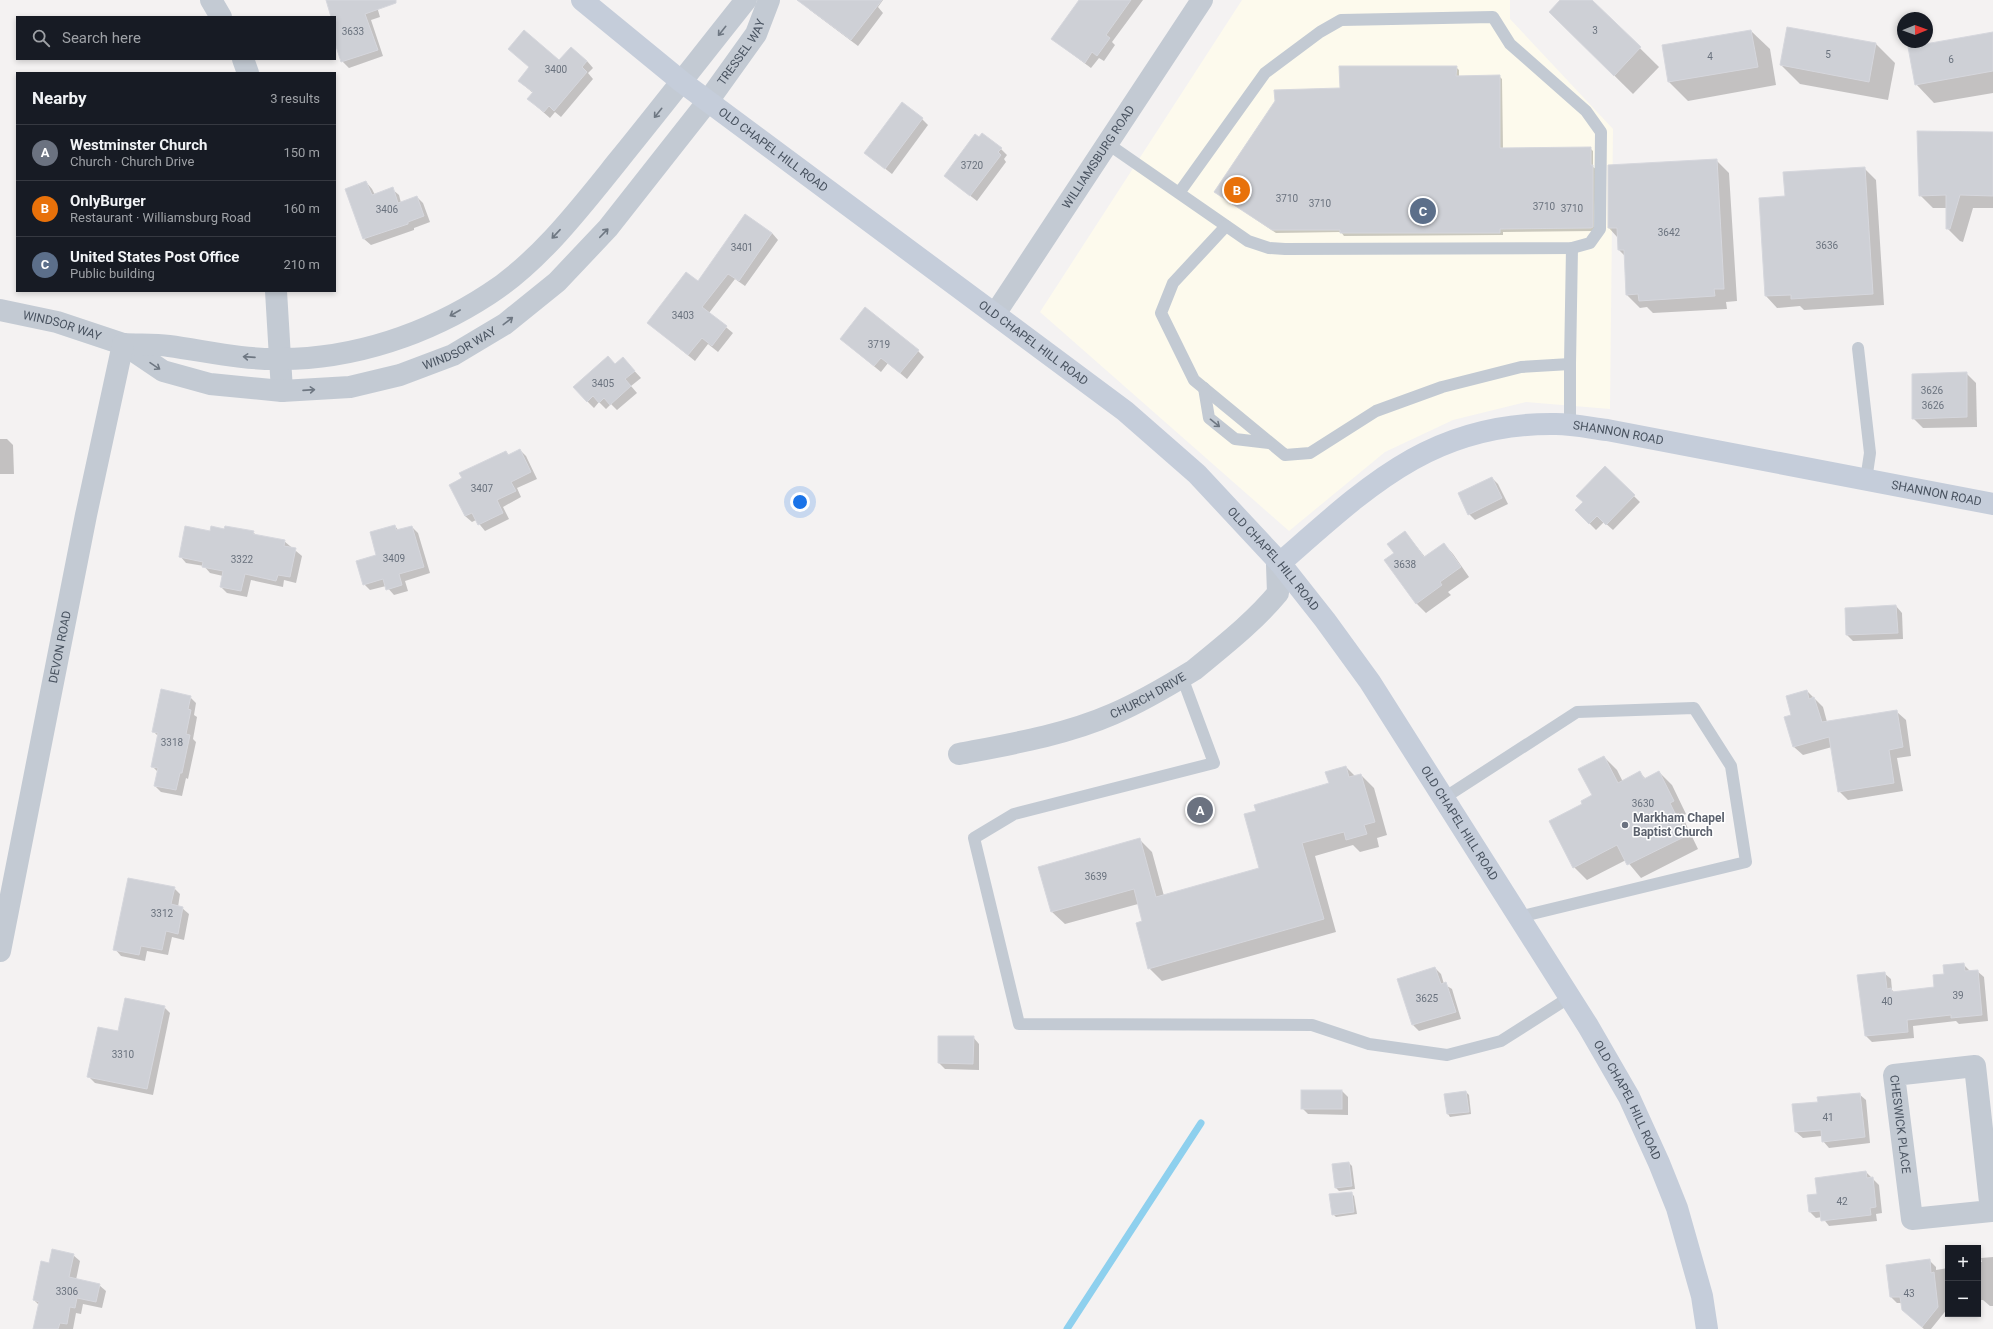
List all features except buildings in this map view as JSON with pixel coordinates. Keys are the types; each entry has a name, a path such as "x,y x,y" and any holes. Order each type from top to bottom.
{"street":[{"path":"211,0 220,16"},
{"name":"OLD CHAPEL HILL ROAD","path":"582,0 682,82 1126,411 1197,474 1247,525 1280,563 1325,620 1370,682 1570,997 1629,1097 1659,1163 1677,1208 1702,1296 1707,1329"},
{"name":"TRESSEL WAY","path":"682,82 746,0"},
{"name":"TRESSEL WAY","path":"708,101 756,34 769,0"},
{"name":"WILLIAMSBURG ROAD","path":"995,314 1202,0"},
{"path":"243,60 248,72"},
{"name":"WINDSOR WAY","path":"123,344 168,346 216,354 281,359 345,353 389,342 440,322 490,294 535,256 582,207 682,82"},
{"name":"WINDSOR WAY","path":"0,310 57,322 123,344 163,371 210,384 282,391 350,387 400,375 453,355 505,324 557,282 608,228 708,101"},
{"path":"276,292 282,391"},
{"name":"DEVON ROAD","path":"0,950 86,515 123,344"},
{"name":"SHANNON ROAD","path":"1280,563 1361,492 1392,470 1444,443 1478,433 1516,426 1556,424 1607,430 1993,504"},
{"name":"CHURCH DRIVE","path":"959,754 1021,742 1080,726 1113,714 1194,670 1258,617 1273,600 1278,593 1277,565 1280,563"},
{"name":"CHESWICK PLACE","path":"1975,1066 1989,1156 1992,1211 1912,1219 1894,1075 1975,1066"}],"lane":[{"path":"1108,144 1226,226 1256,245 1269,248 1572,248 1590,243 1600,229 1601,132 1586,111 1510,44 1493,17 1341,20 1320,32 1264,73 1179,193"},
{"path":"1226,226 1173,283 1161,313 1194,380 1285,455 1310,453 1376,411 1442,387 1521,367 1570,364"},
{"path":"1570,425 1572,248"},
{"path":"1858,348 1870,453 1866,480"},
{"path":"1204,388 1209,418 1235,439 1270,443"},
{"path":"1182,677 1214,763 1014,814 974,838 1019,1024 1312,1025 1369,1044 1447,1055 1501,1041 1570,997"},
{"path":"1444,798 1577,712 1694,708 1731,766 1746,862 1519,917"}],"shaded area":[{"path":"1242,0 1510,0 1510,19 1613,129 1610,409 1526,402 1453,420 1385,452 1289,531 1040,312"}],"waterway":[{"path":"1067,1329 1201,1123"}],"place":[{"name":"OnlyBurger","path":"1237,190"},
{"name":"United States Post Office","path":"1423,211"},
{"name":"Westminster Church","path":"1200,810"},
{"name":"Markham Chapel Baptist Church","path":"1625,825"}]}
